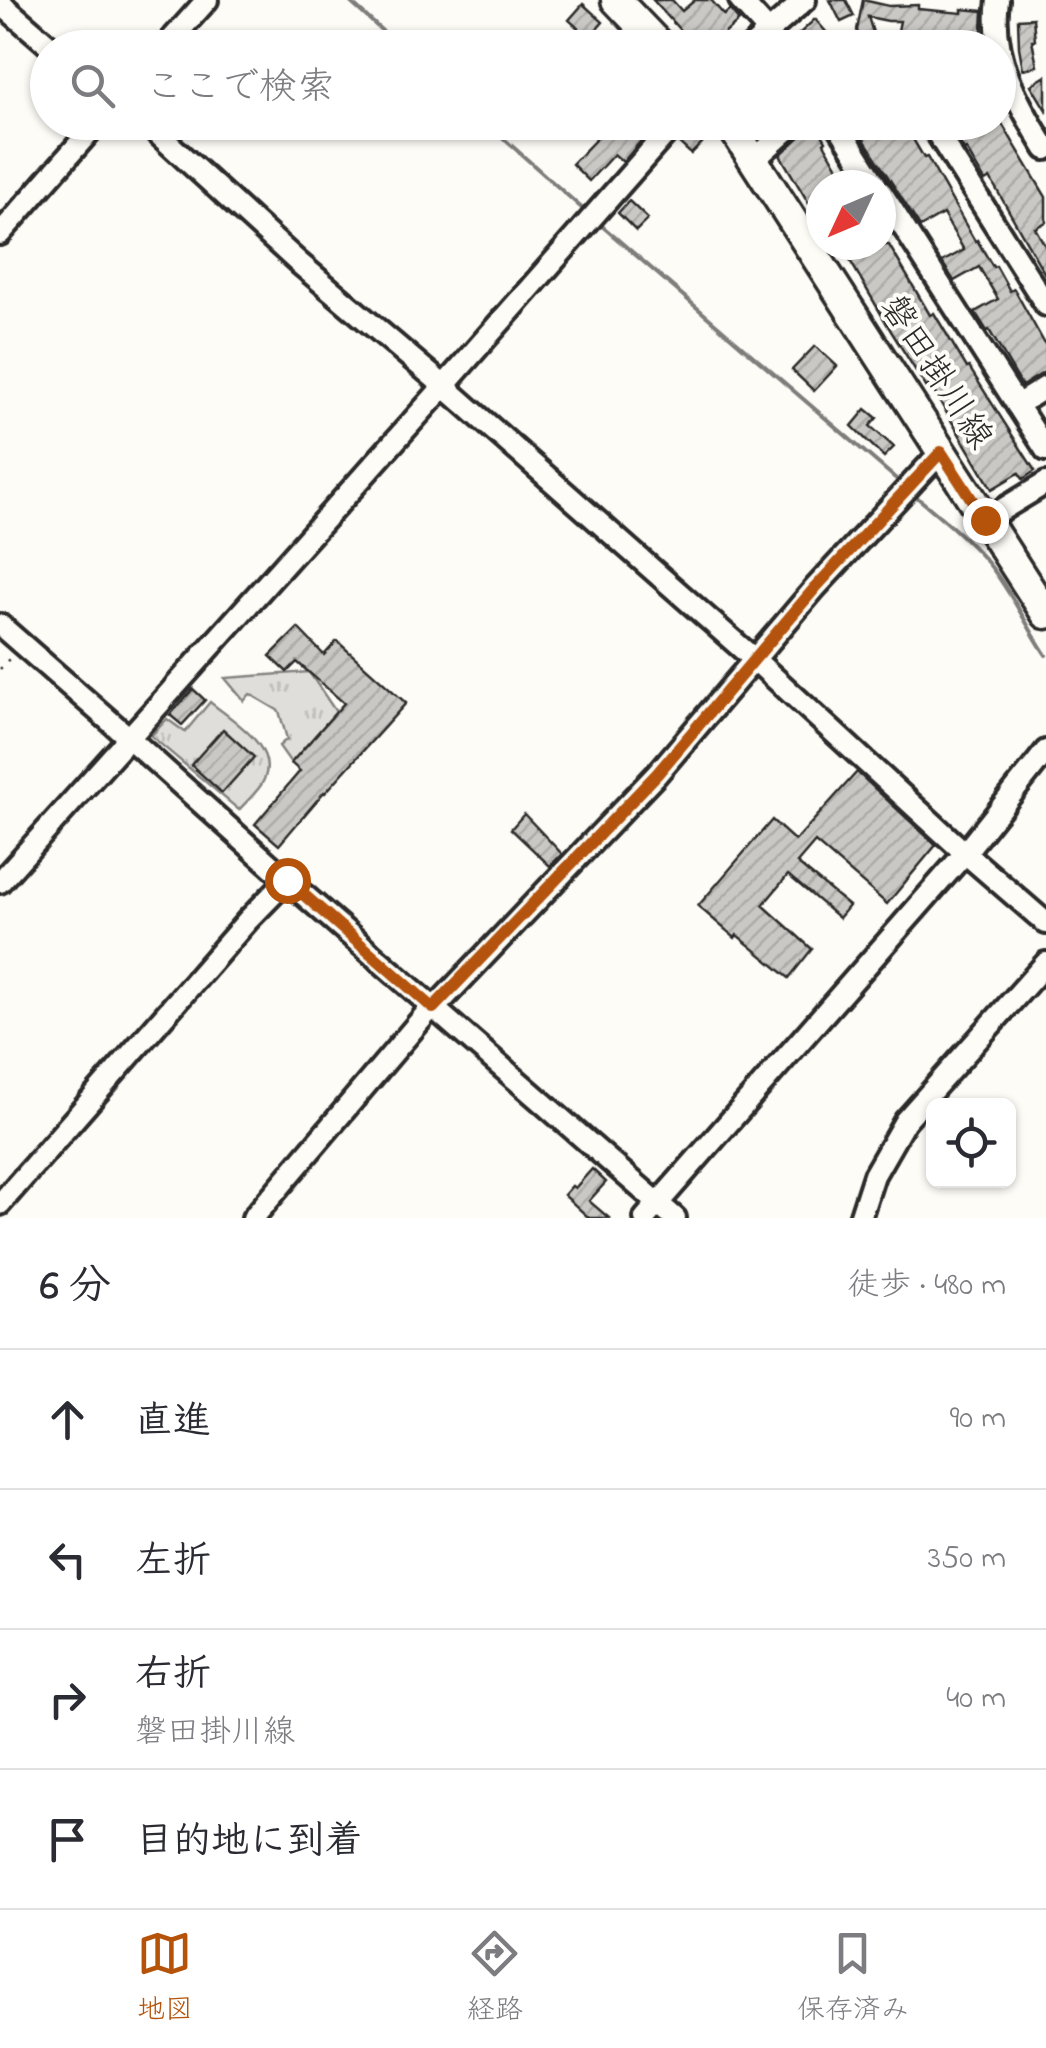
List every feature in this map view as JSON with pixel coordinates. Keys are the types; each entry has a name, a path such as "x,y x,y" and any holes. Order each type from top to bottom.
{"main road":[{"path":"616,0 645,30"},
{"name":"磐田掛川線","path":"741,140 1046,614"}],"street":[{"path":"180,30 206,0"},
{"path":"740,0 767,30"},
{"path":"769,30 805,0"},
{"path":"997,30 998,0"},
{"path":"0,3 31,30"},
{"path":"1016,101 1046,149"},
{"path":"0,234 82,140"},
{"path":"165,140 271,238 756,660 965,853 1046,922"},
{"path":"0,882 660,140"},
{"path":"754,160 776,140"},
{"path":"847,140 866,170"},
{"path":"941,140 1046,305"},
{"path":"896,215 1046,450"},
{"path":"1017,405 1046,387"},
{"path":"253,1218 433,1008 605,830 815,588 941,452"},
{"path":"985,520 1046,483"},
{"path":"0,626 477,1044 651,1211 674,1218"},
{"path":"651,1211 965,853 1046,751"},
{"path":"0,1204 287,880"},
{"path":"860,1218 874,1174 905,1120 1046,962"}],"green space":[{"path":"309,672 336,712 291,763 279,746 287,739 279,711 250,694 244,701 225,678"},
{"path":"210,702 253,738 266,760 261,785 239,810 151,736 167,719 185,732"}],"building":[{"path":"653,0 672,0 682,11 695,0 711,0 724,15 730,10 739,21 729,30 680,30"},
{"path":"830,0 846,0 854,16 841,22"},
{"path":"863,0 889,6 918,5 918,9 983,11 982,30 898,30 900,21 868,17 872,30 857,30"},
{"path":"583,4 603,22 596,30 580,30 569,20"},
{"path":"1033,18 1037,66 1023,69 1018,19"},
{"path":"815,19 824,30 803,30"},
{"path":"1046,76 1046,110 1031,85"},
{"path":"595,140 642,140 623,162 614,154 589,181 572,164"},
{"path":"699,140 702,143 691,154 677,141"},
{"path":"796,140 825,140 839,170 806,170 806,199 780,155"},
{"path":"864,140 914,140 975,241 1010,291 1014,289 1046,346 1046,371 1022,386 975,312 998,299 979,267 954,281 942,262 964,250 943,214 920,227 896,189 896,170 884,170"},
{"path":"958,140 1012,140 1046,197 1046,222 1035,228 1046,247 1046,276 990,178 985,181"},
{"path":"629,201 648,219 636,231 618,213"},
{"path":"896,257 930,315 934,313 1035,471 1023,479 1019,473 992,489 930,385 926,387 850,260 896,260"},
{"path":"815,346 837,366 814,391 792,370"},
{"path":"866,409 877,418 870,426 894,447 884,457 852,426"},
{"path":"298,628 324,655 337,641 406,703 279,845 255,824 300,771 291,763 344,703 297,662 287,672 270,656"},
{"path":"193,689 205,700 182,725 170,715"},
{"path":"223,729 254,757 222,793 191,765"},
{"path":"857,772 936,845 887,904 815,842 797,863 849,906 839,918 788,875 763,905 812,949 789,978 698,906 772,820 795,841"},
{"path":"524,814 562,854 550,866 511,829"},
{"path":"592,1169 606,1182 589,1201 609,1218 589,1218 564,1195"}],"waterway":[{"path":"348,0 381,30"},
{"path":"505,140 585,211"},
{"path":"602,226 902,484"},
{"path":"913,494 988,563 1046,655"}],"route":[{"path":"287,880 433,1008 657,774 815,588 941,452 985,520"}]}
